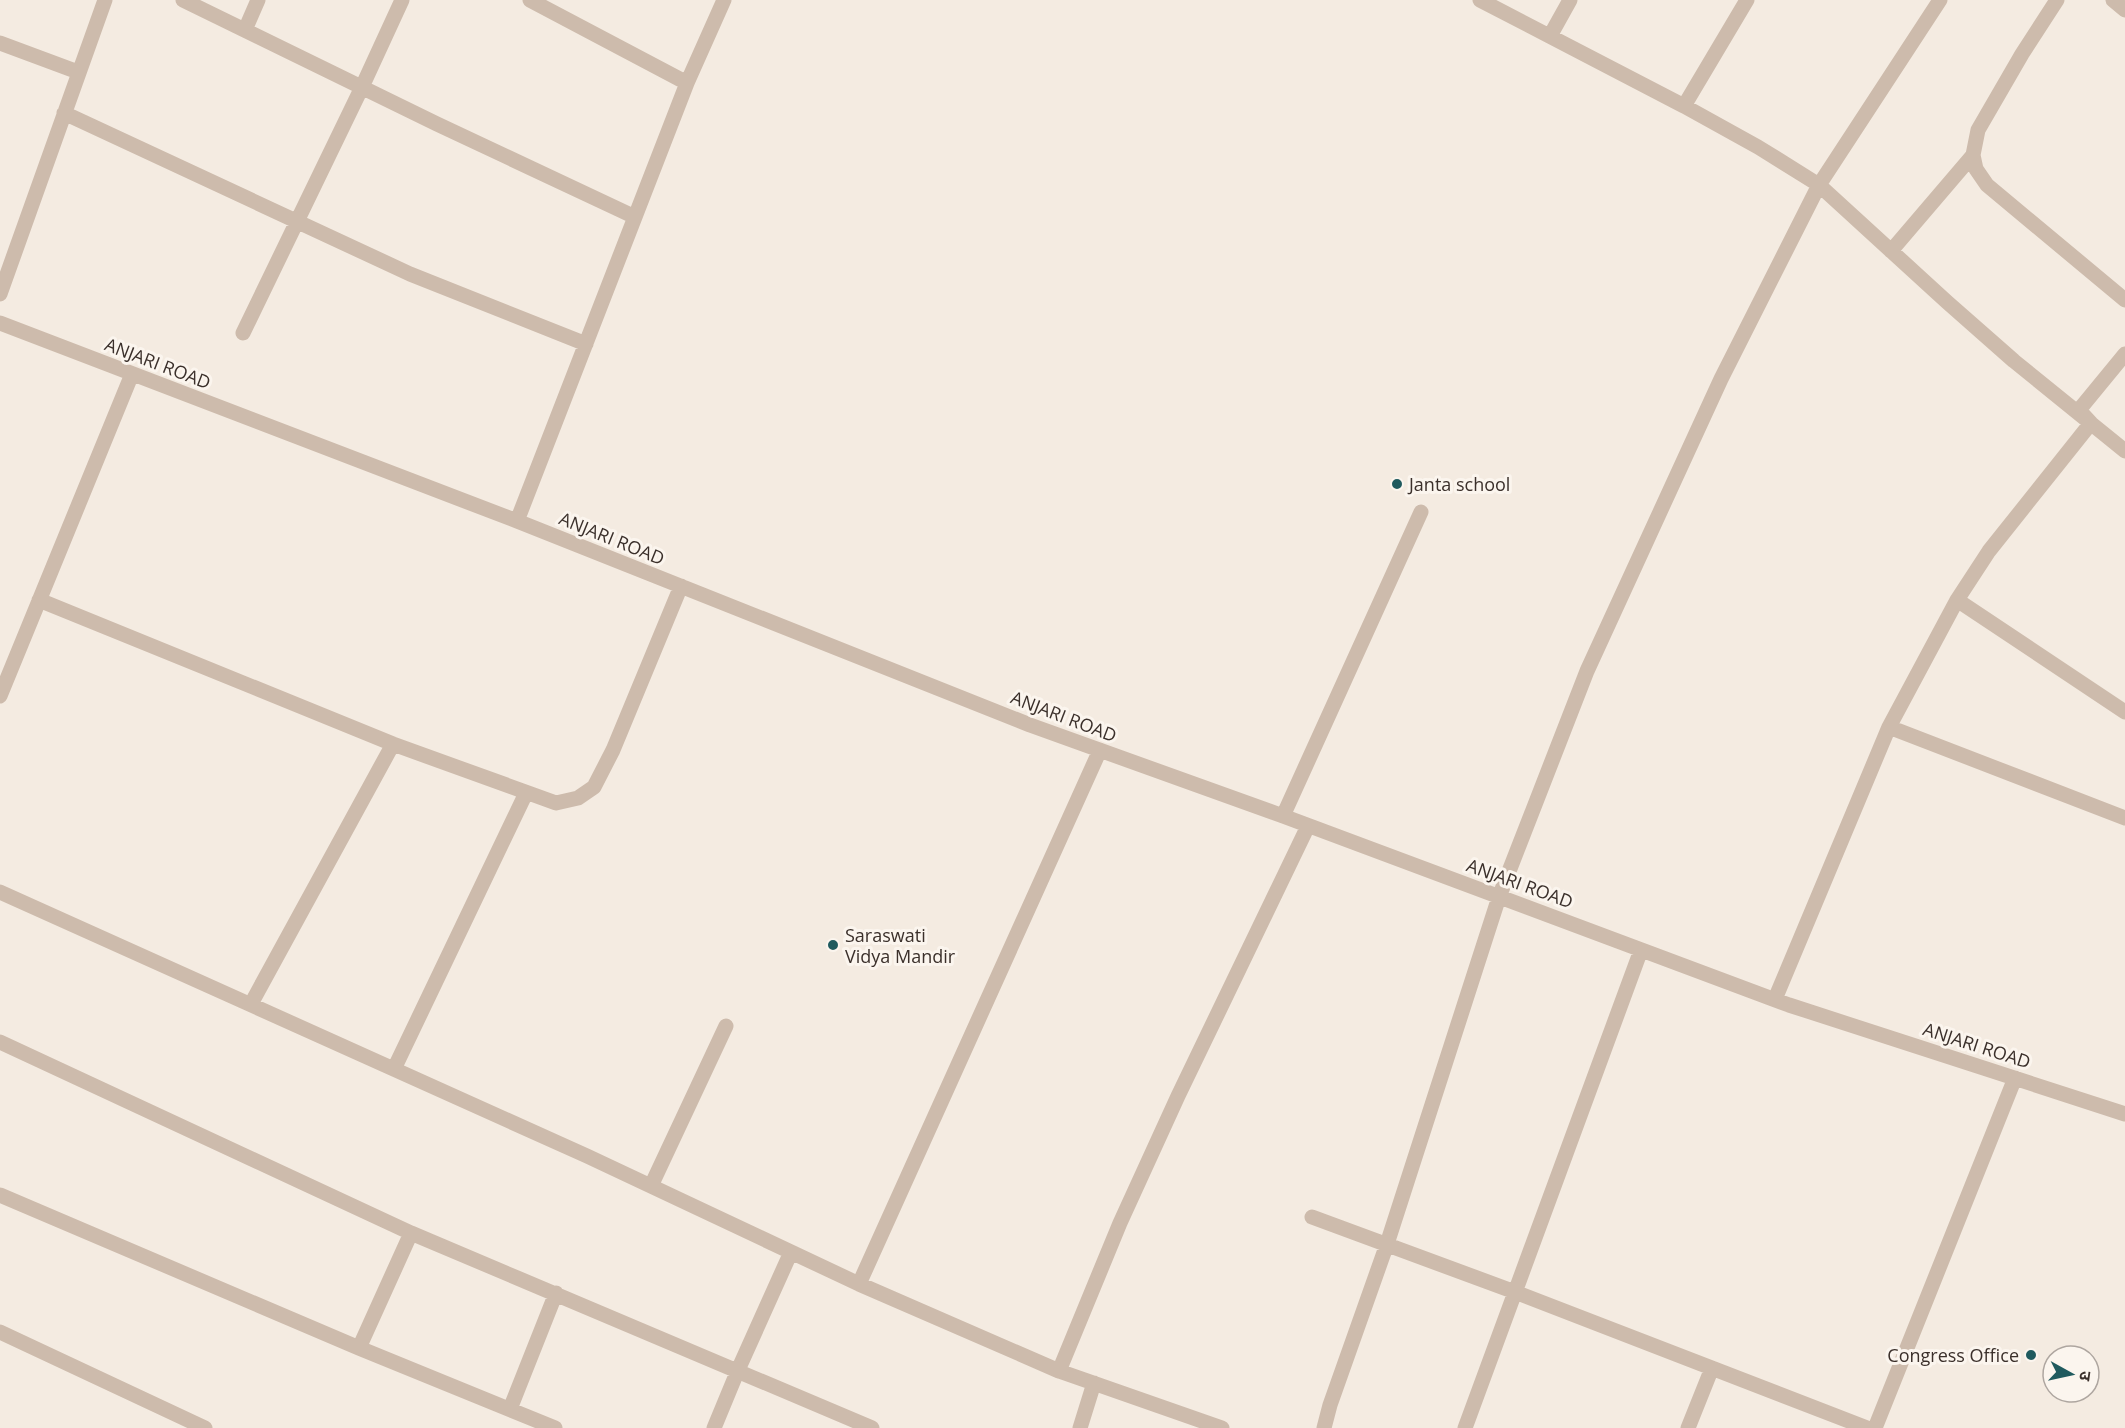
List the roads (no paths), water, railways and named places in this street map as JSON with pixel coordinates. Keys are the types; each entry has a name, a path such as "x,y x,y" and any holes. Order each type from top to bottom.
{"street":[{"path":"0,294 105,0"},
{"path":"183,0 634,217"},
{"path":"245,30 258,0"},
{"path":"243,333 402,0"},
{"path":"530,0 687,83"},
{"path":"516,521 687,83 724,0"},
{"path":"1480,0 1683,106 1758,147 1819,185 2014,361 2125,451"},
{"path":"1550,36 1570,0"},
{"path":"1683,106 1747,0"},
{"path":"1324,1428 1499,897 1587,671 1721,379 1819,185 1940,0"},
{"path":"2057,0 1977,130 1973,155 1976,170 1987,185 2125,300"},
{"path":"2113,0 2125,10"},
{"path":"0,43 78,72"},
{"path":"64,113 410,274 586,344"},
{"path":"1891,251 1973,155"},
{"name":"ANJARI ROAD","path":"0,323 516,521 1030,724 1775,999 2125,1113"},
{"path":"2091,423 2079,410 2125,354"},
{"path":"0,696 132,374"},
{"path":"1775,999 1889,727 1957,600 1989,551 2091,423"},
{"path":"1283,816 1421,512"},
{"path":"39,600 393,744 556,803 578,798 594,787 613,750 681,586"},
{"path":"1957,600 2125,712"},
{"path":"1889,727 2125,818"},
{"path":"250,1004 393,744"},
{"path":"859,1284 1100,750"},
{"path":"394,1069 526,793"},
{"path":"1059,1371 1120,1223 1178,1096 1308,826"},
{"path":"0,892 651,1186 859,1284 1059,1371 1222,1428"},
{"path":"1465,1428 1641,950"},
{"path":"651,1186 726,1026"},
{"path":"0,1042 411,1233 872,1428"},
{"path":"1875,1428 2015,1078"},
{"path":"0,1195 359,1348 555,1428"},
{"path":"1312,1217 1515,1292 1867,1428"},
{"path":"359,1348 411,1233"},
{"path":"714,1428 791,1252"},
{"path":"510,1409 556,1293"},
{"path":"0,1332 205,1428"},
{"path":"1688,1428 1712,1368"},
{"path":"1080,1428 1094,1383"}],"place":[{"name":"Janta school","path":"1397,484"},
{"name":"Saraswati Vidya Mandir","path":"833,945"},
{"name":"Congress Office","path":"2031,1355"}]}
